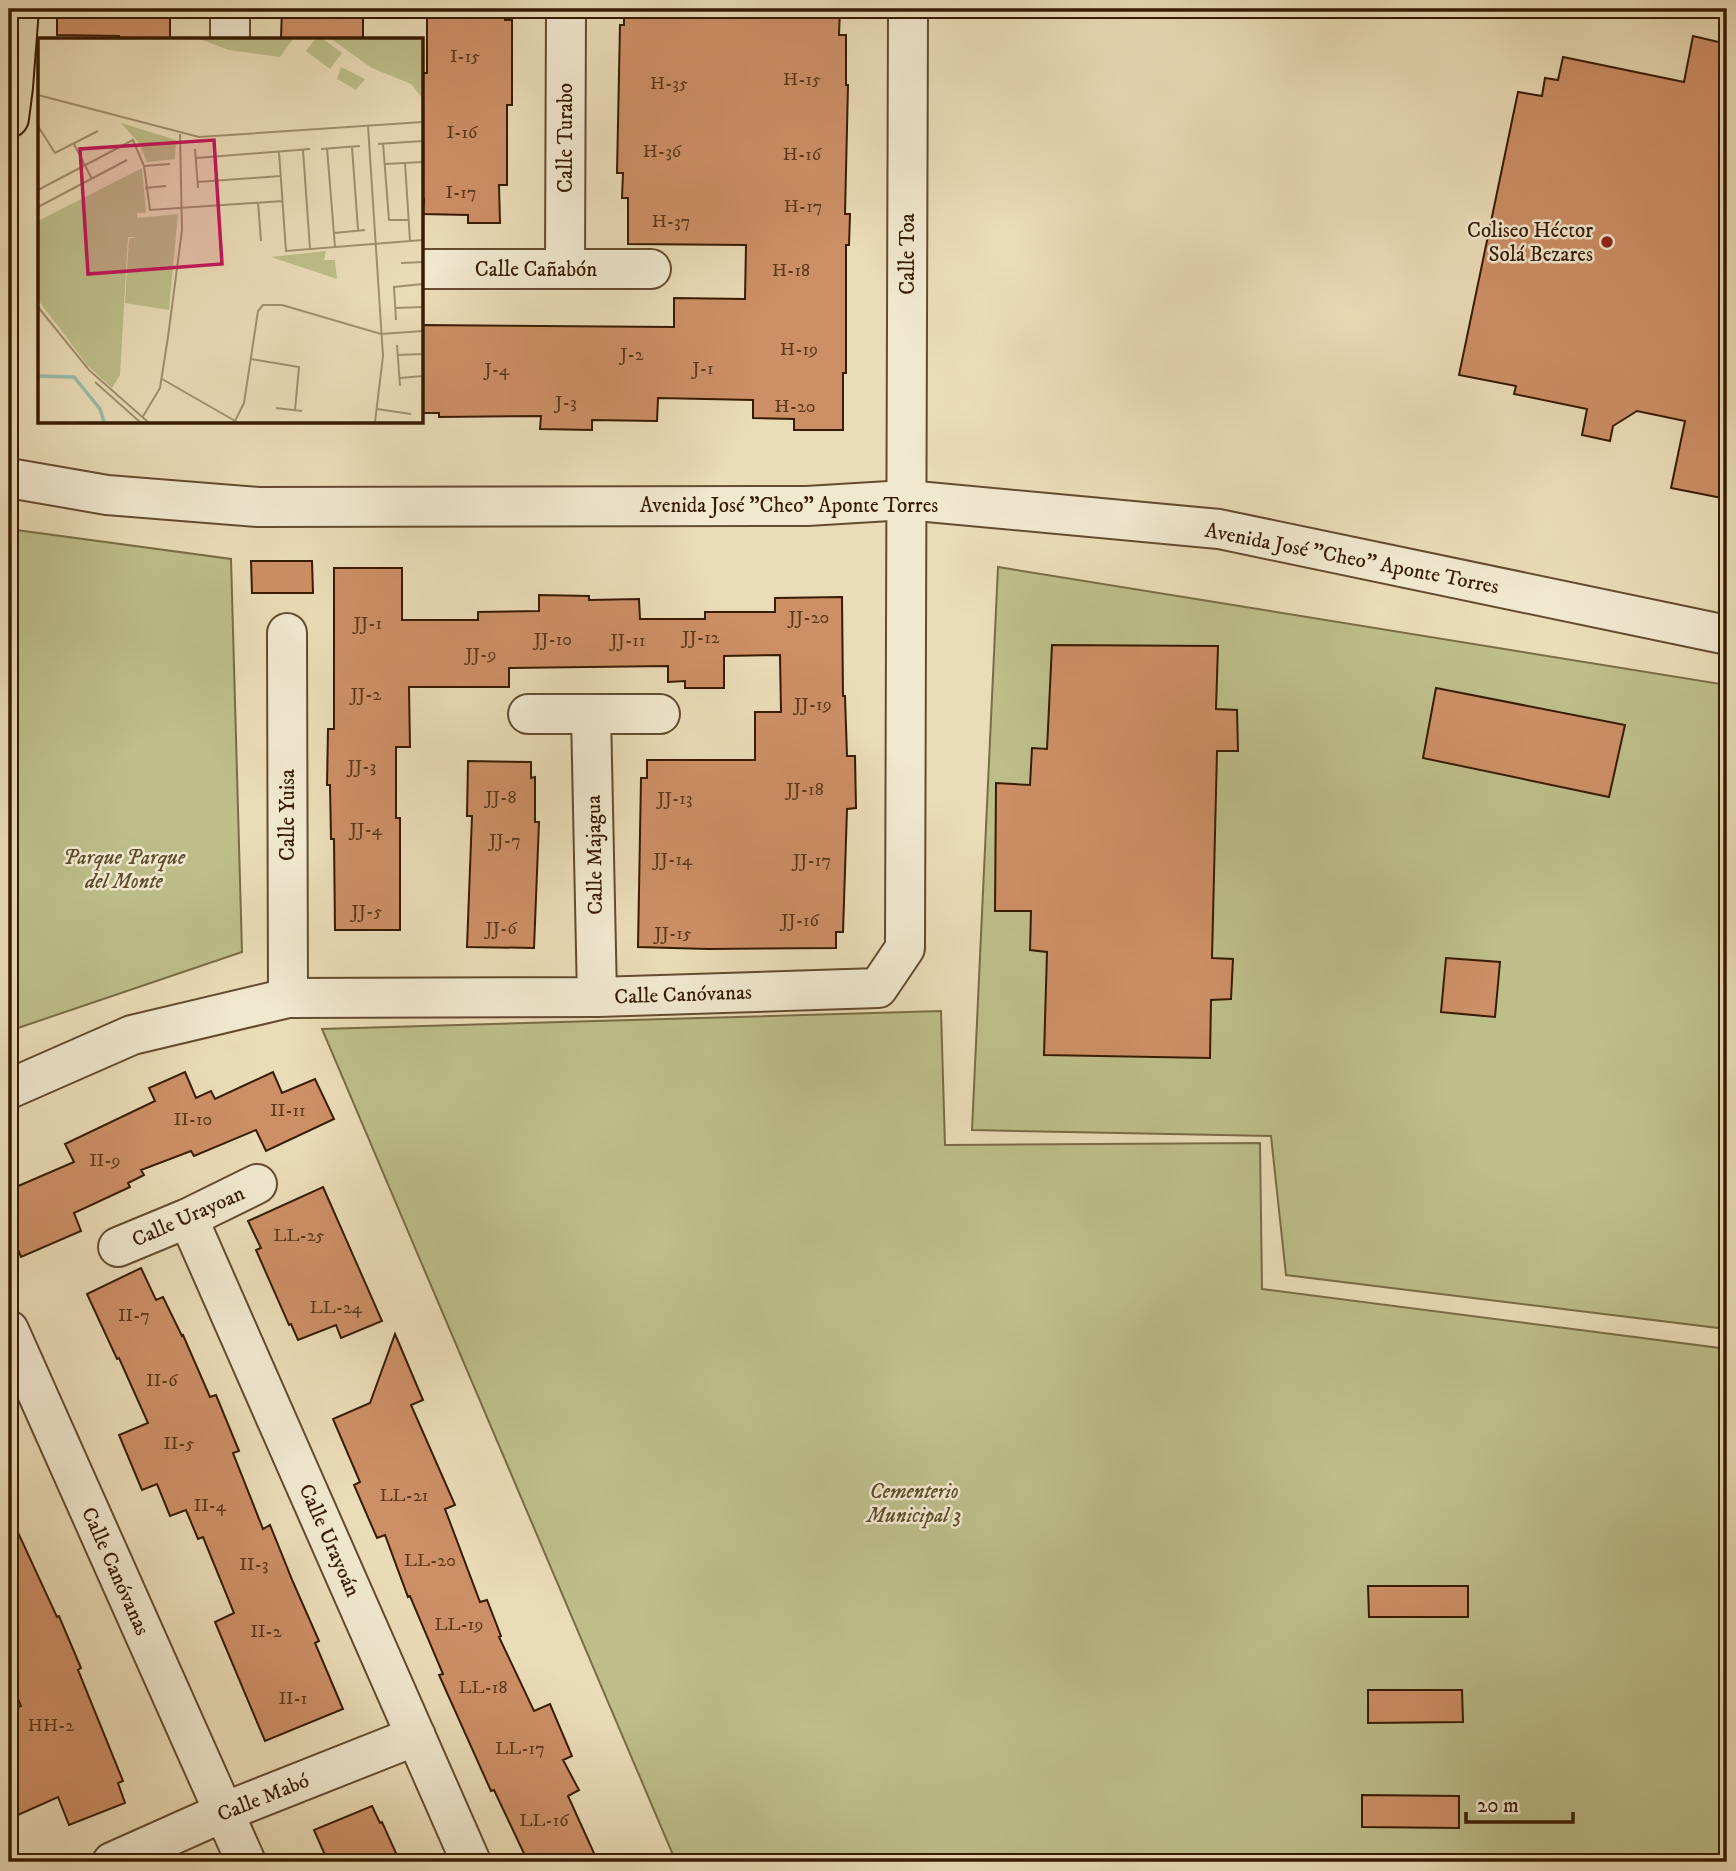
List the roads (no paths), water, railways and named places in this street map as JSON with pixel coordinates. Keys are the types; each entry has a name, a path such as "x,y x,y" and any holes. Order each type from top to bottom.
{"main road":[{"path":"9,118 19,9"}],"street":[{"path":"230,9 230,38"},
{"name":"Calle Turabo","path":"565,268 566,9"},
{"name":"Calle Toa","path":"906,500 908,9"},
{"name":"Calle Cañabón","path":"424,269 651,269"},
{"name":"Avenida José \"Cheo\" Aponte Torres","path":"9,478 107,495 258,506 807,506 906,500 1219,529 1727,635"},
{"name":"Calle Canóvanas","path":"9,1089 132,1035 288,998 597,997 878,988 905,948 906,500"},
{"name":"Calle Yuisa","path":"287,632 288,998"},
{"path":"528,714 660,714"},
{"name":"Calle Majagua","path":"591,714 597,997"},
{"name":"Calle Urayoan","path":"118,1247 188,1218 257,1184"},
{"name":"Calle Urayoán","path":"188,1218 471,1862"},
{"name":"Calle Canóvanas","path":"9,1330 246,1862"},
{"name":"Calle Mabó","path":"112,1862 223,1812 416,1736"}],"place":[{"name":"Coliseo Héctor Solá Bezares","path":"1607,242"}],"park label":[{"name":"Parque Parque del Monte","path":"124,869"},
{"name":"Cementerio Municipal 3","path":"914,1503"}]}
